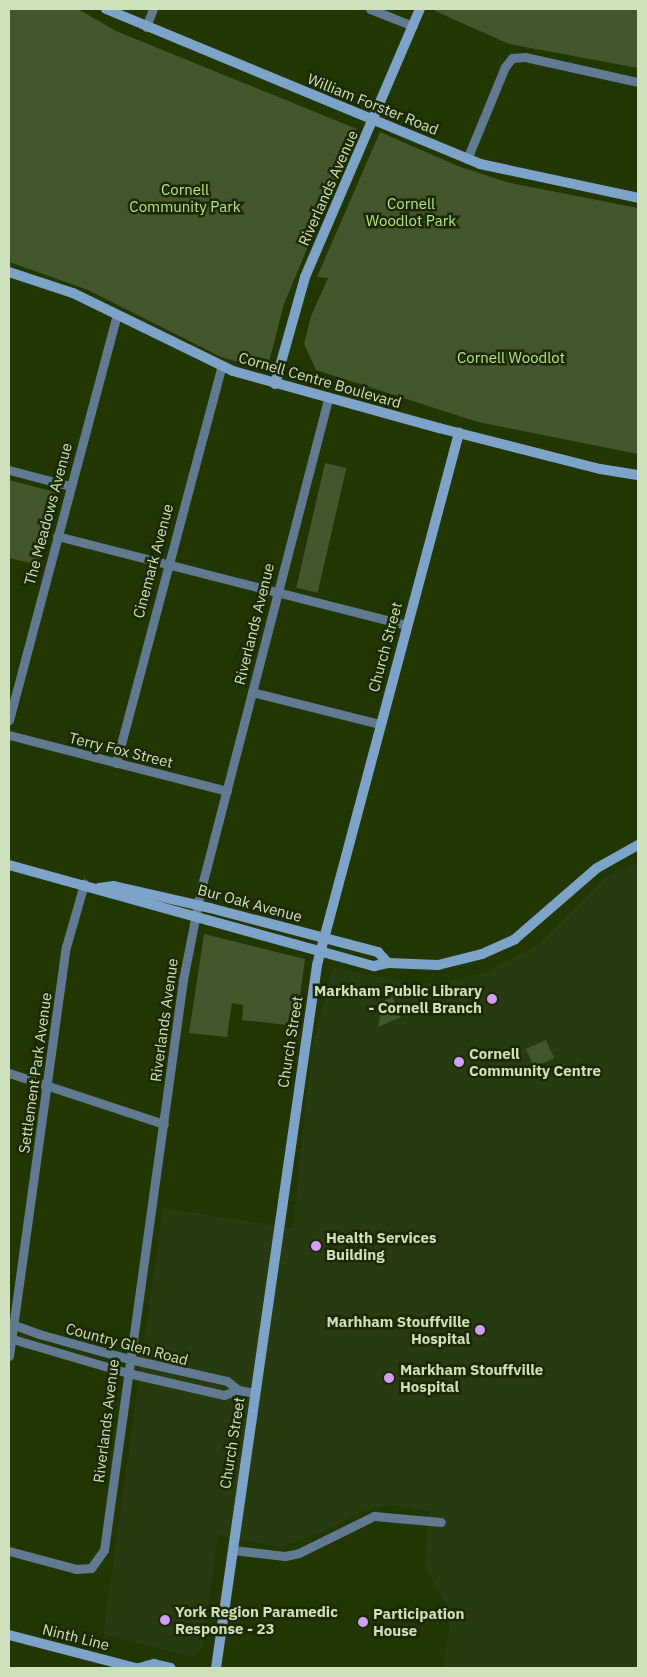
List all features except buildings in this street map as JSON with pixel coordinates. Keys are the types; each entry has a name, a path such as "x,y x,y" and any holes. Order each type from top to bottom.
{"street":[{"name":"William Forster Road","path":"106,9 467,159 500,170 638,198"},
{"path":"146,27 153,9"},
{"path":"370,9 413,26"},
{"name":"Riverlands Avenue","path":"275,384 305,277 420,9"},
{"path":"467,159 505,67 512,58 525,57 638,82"},
{"name":"Cornell Centre Boulevard","path":"9,272 63,290 221,367 328,399 459,433 600,469 638,475"},
{"name":"The Meadows Avenue","path":"9,720 117,315"},
{"name":"Cinemark Avenue","path":"116,763 166,565 221,367"},
{"name":"Riverlands Avenue","path":"9,1551 76,1570 91,1568 99,1559 108,1528 129,1359 164,1124 183,980 195,918 328,399"},
{"name":"Church Street","path":"216,1668 320,952 379,724 459,433"},
{"path":"9,470 70,486"},
{"path":"57,536 406,625"},
{"path":"252,692 379,724"},
{"name":"Terry Fox Street","path":"9,735 227,791"},
{"name":"Bur Oak Avenue","path":"9,865 98,888 109,895 374,966 388,963 438,965 497,949 526,931 597,868 638,845"},
{"name":"Settlement Park Avenue","path":"9,1356 11,1323 48,1086 66,947 84,884"},
{"name":"Bur Oak Avenue","path":"98,888 114,886 198,905 378,952 388,963"},
{"path":"9,1073 164,1124"},
{"name":"Country Glen Road","path":"11,1323 129,1359 227,1380 238,1390"},
{"name":"Country Glen Road","path":"10,1339 128,1373 224,1395 238,1390 255,1393"},
{"path":"233,1550 284,1556 299,1553 374,1516 441,1522"},
{"name":"Ninth Line","path":"9,1635 138,1668 154,1664 171,1668"}],"shaded area":[{"name":"Markham Stouffville Hospital","path":"638,862 638,1668 443,1668 451,1613 425,1567 429,1511 389,1505 366,1510 329,1529 282,1547 218,1535 203,1646 194,1658 103,1634 163,1208 293,1228 311,1051 333,967 410,983 440,983 484,973 539,944 607,876"}],"green space":[{"name":"Cornell Community Park","path":"9,9 78,9 116,31 357,129 284,304 267,370 221,357 88,290 9,262"},
{"path":"437,9 638,9 638,68 509,44 435,11"},
{"path":"380,132 458,166 506,182 638,208 638,454 478,422 316,370 304,344 311,316 328,278 317,277"},
{"path":"325,463 346,468 318,593 296,588"},
{"path":"9,480 55,492 39,565 9,558"},
{"path":"204,934 305,959 296,1026 242,1020 243,1005 232,1003 227,1037 189,1033"},
{"path":"392,997 401,1017 378,1027 383,1001"},
{"path":"546,1040 554,1058 534,1067 526,1049"}],"place":[{"name":"Markham Public Library - Cornell Branch","path":"492,999"},
{"name":"Cornell Community Centre","path":"459,1062"},
{"name":"Health Services Building","path":"316,1246"},
{"name":"Marhham Stouffville Hospital","path":"480,1330"},
{"name":"Markham Stouffville Hospital","path":"389,1378"},
{"name":"York Region Paramedic Response - 23","path":"165,1620"},
{"name":"Participation House","path":"363,1622"}],"park label":[{"name":"Cornell Woodlot Park","path":"411,212"},
{"name":"Cornell Woodlot","path":"511,358"}]}
